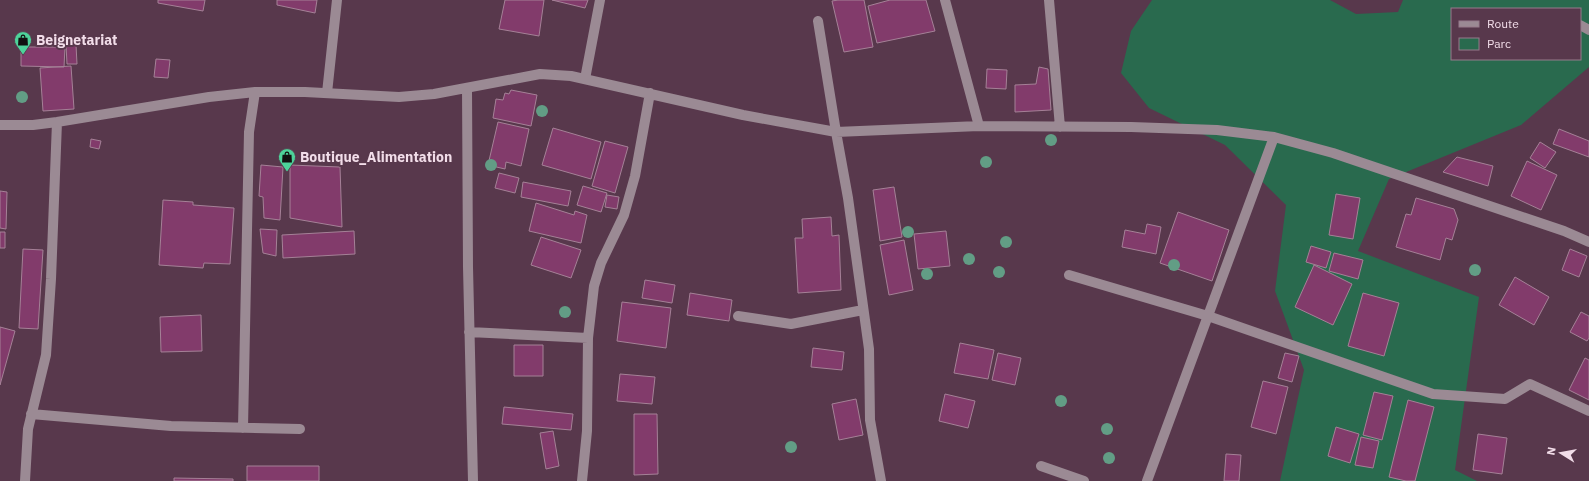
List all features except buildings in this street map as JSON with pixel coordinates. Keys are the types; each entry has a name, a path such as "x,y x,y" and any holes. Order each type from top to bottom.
{"street":[{"path":"327,93 337,0"},
{"path":"585,79 600,0"},
{"path":"946,0 979,126"},
{"path":"1049,0 1060,127"},
{"path":"818,21 848,198 869,349 870,420 881,481"},
{"path":"0,125 33,125 57,122 209,97 256,92 327,93 399,97 434,94 540,74 571,76 736,113 836,132 979,126 1216,130 1274,136 1341,156 1564,231 1589,242"},
{"path":"466,88 469,332 473,481"},
{"path":"243,428 249,132 256,92"},
{"path":"582,481 587,432 588,338 594,286 601,263 624,215 635,176 650,93"},
{"path":"25,481 28,429 46,355 52,280 57,122"},
{"path":"1147,481 1274,136"},
{"path":"1069,275 1208,316 1433,394 1505,399 1530,384 1589,410"},
{"path":"738,316 791,324 863,310"},
{"path":"469,332 588,338"},
{"path":"31,414 171,426 300,429"},
{"path":"1041,466 1084,481"}],"green space":[{"path":"1152,0 1330,0 1356,14 1398,12 1403,0 1589,0 1589,67 1521,125 1389,179 1358,251 1479,297 1455,470 1477,481 1280,481 1304,370 1275,291 1286,205 1225,145 1149,108 1121,73 1131,31"}],"place":[{"name":"Beignetariat","path":"23,55"},
{"name":"Boutique_Alimentation","path":"287,172"}]}
